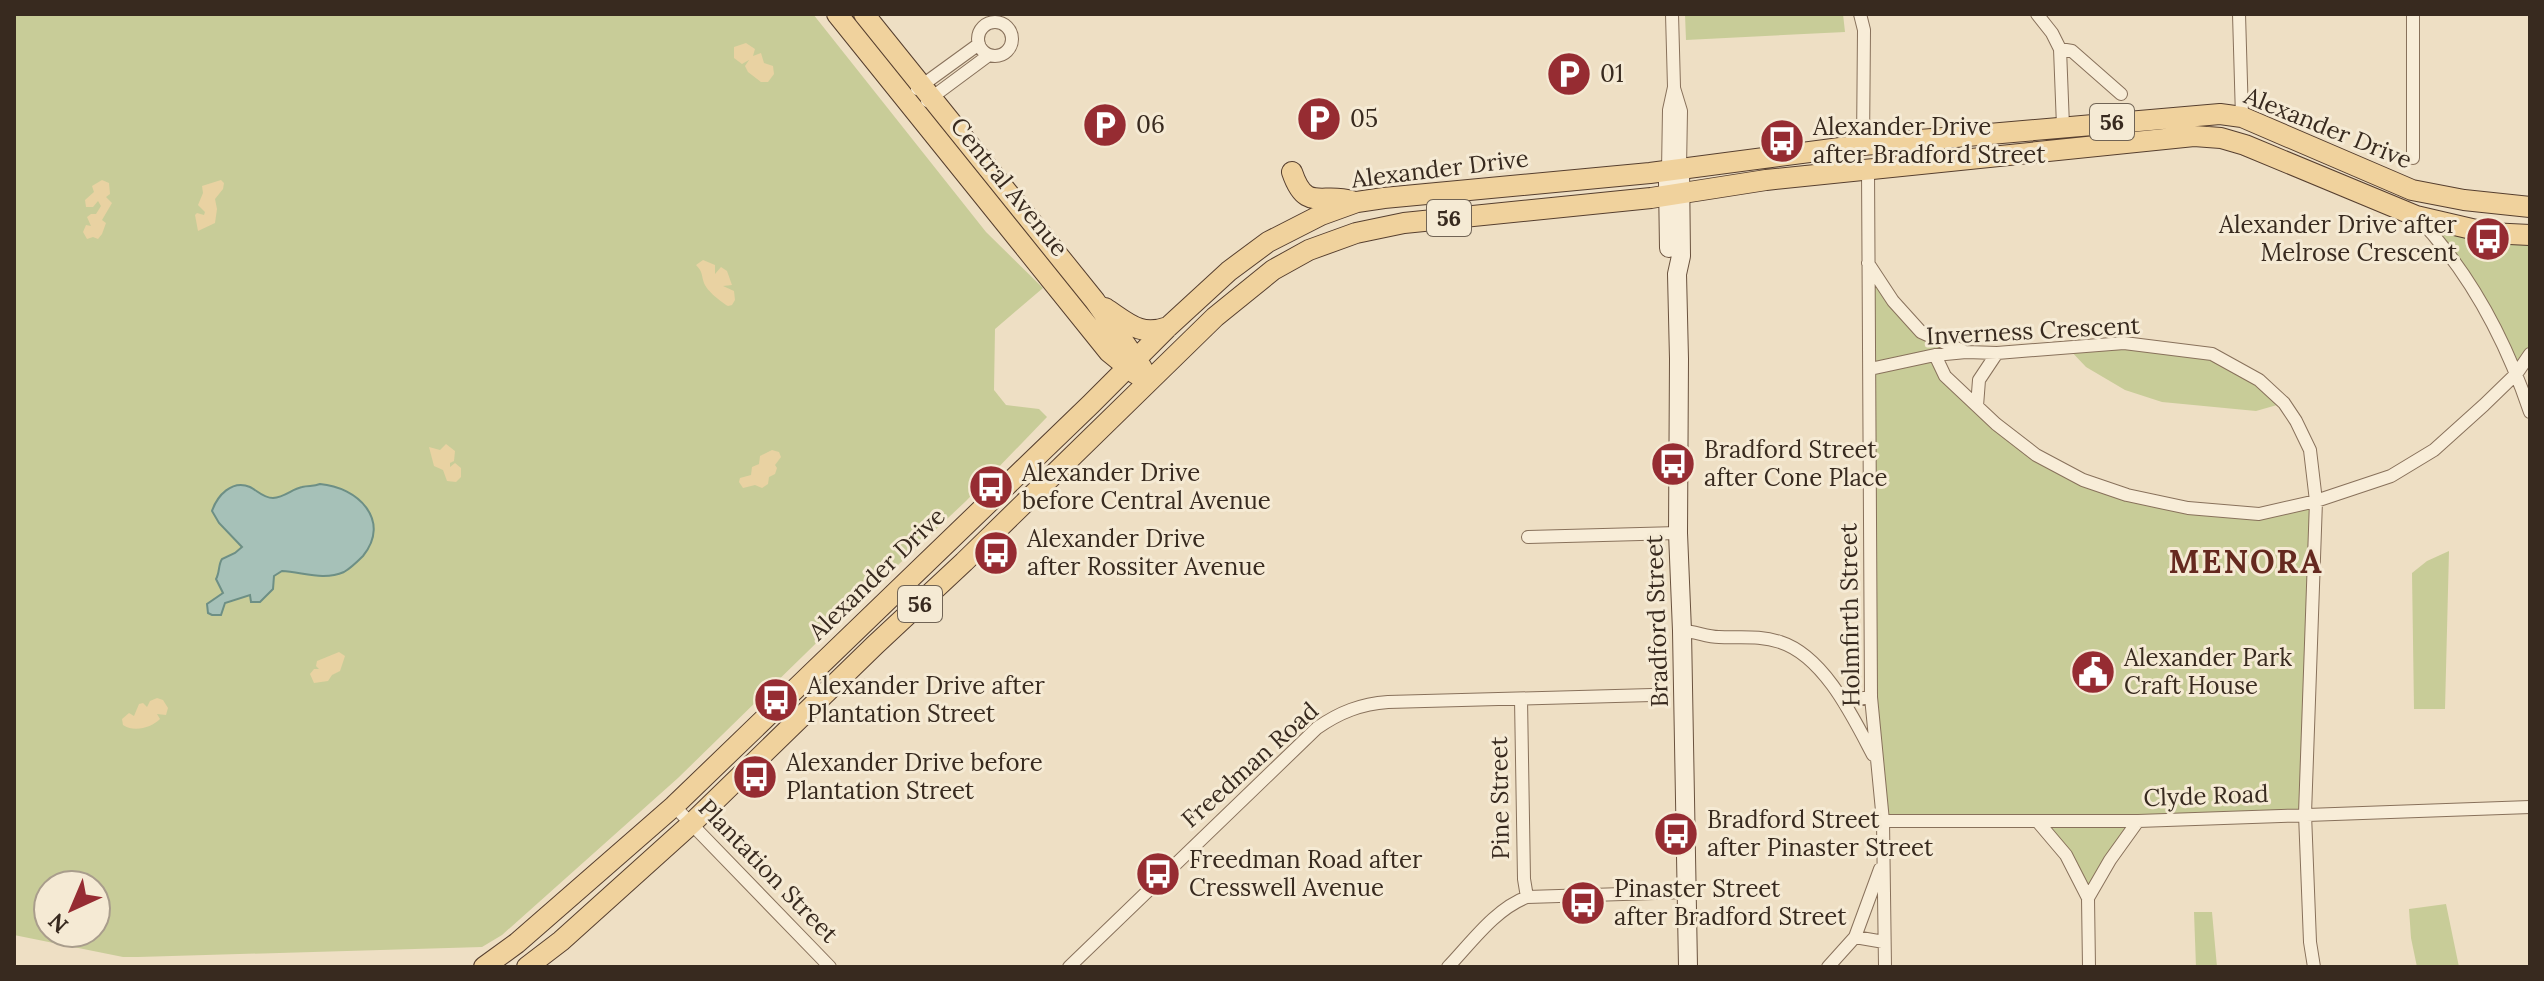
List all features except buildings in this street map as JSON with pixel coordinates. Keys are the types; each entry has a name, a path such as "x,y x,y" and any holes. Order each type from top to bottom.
{"main road":[{"name":"Central Avenue","path":"837,14 1097,337 1132,364 1150,383"},
{"name":"Central Avenue","path":"864,14 1095,301 1132,364"},
{"name":"Alexander Drive","path":"484,967 517,943 674,806 1229,271 1268,242 1321,215 1357,202 1674,169 1863,145 2220,114 2242,117 2412,190 2464,200 2530,207"},
{"name":"Alexander Drive","path":"527,967 561,941 691,824 1215,317 1273,270 1309,250 1356,233 1404,223 1674,194 1766,180 2194,136 2221,138 2245,145 2416,216 2489,233 2530,235"},
{"path":"1292,172 1300,191 1310,198 1341,197 1357,202"},
{"path":"1095,301 1139,330 1153,332 1168,327"},
{"path":"1091,404 1101,379 1103,363 1097,337"}],"street":[{"name":"Bradford Street","path":"1672,14 1674,87 1681,111 1674,194 1681,256 1677,274 1678,533 1688,967"},
{"path":"1860,14 1864,30 1863,145"},
{"path":"2037,14 2060,49 2063,126"},
{"path":"2239,14 2242,117"},
{"path":"2413,14 2413,158"},
{"path":"910,104 989,55 1000,56 1010,49 1013,39 1009,28 1000,22 989,23 981,30 979,44 927,92"},
{"path":"979,44 989,55"},
{"path":"2060,49 2072,51 2121,94"},
{"name":"Holmfirth Street","path":"1868,169 1871,697 1883,821 1885,967"},
{"path":"2416,216 2439,240 2486,308 2517,373 2530,412"},
{"path":"1867,262 1893,301 1921,332 1966,352"},
{"name":"Inverness Crescent","path":"1870,369 1935,355 2124,343 2212,354 2259,380 2284,403 2310,450 2316,501 2305,814 2310,942 2314,967"},
{"path":"1977,406 1979,380 1997,353"},
{"path":"1935,355 1945,376 1996,424 2036,455 2083,480 2127,495 2188,508 2259,514 2316,501 2391,476 2434,450 2517,373 2530,354"},
{"path":"1528,537 1678,533"},
{"path":"1682,631 1715,637 1766,638 1784,643 1819,670 1843,701 1876,762"},
{"name":"Freedman Road","path":"1069,967 1317,728 1346,710 1369,703 1652,695"},
{"path":"1843,701 1871,697"},
{"name":"Pine Street","path":"1521,699 1524,879 1527,897"},
{"name":"Plantation Street","path":"674,806 830,967"},
{"name":"Clyde Road","path":"1883,821 2138,821 2530,807"},
{"path":"2088,898 2138,821"},
{"path":"2038,822 2066,855 2088,898 2089,967"},
{"path":"1828,967 1855,937 1882,864"},
{"path":"1448,967 1502,911 1513,902 1527,897 1687,892"},
{"path":"1855,937 1884,942"}],"green space":[{"path":"14,14 813,14 986,232 1043,288 995,329 994,390 1006,405 1039,409 1047,417 966,501 678,778 502,935 482,947 123,957 83,949 112,949 112,869 32,869 32,939 14,935"},
{"path":"1685,14 1843,14 1845,32 1686,40"},
{"path":"2416,216 2530,238 2530,354 2517,373 2486,308"},
{"path":"1867,262 1920,332 1966,352 1936,355 1946,376 2036,455 2127,495 2259,514 2316,501 2305,814 2138,821 2088,898 2038,822 1883,821 1876,762"},
{"path":"2124,343 2212,354 2284,403 2256,411 2162,402 2125,390 2086,367 2068,348"},
{"path":"2449,551 2445,709 2414,709 2412,573 2427,561"},
{"path":"2446,904 2459,967 2417,967 2409,909"},
{"path":"2194,912 2212,912 2217,967 2196,967"}],"sand":[{"path":"746,43 755,49 753,56 761,53 764,63 773,66 774,74 768,82 761,82 748,72 745,66 749,60 742,64 734,58 734,47"},
{"path":"102,180 109,183 110,194 106,197 112,203 102,220 106,223 102,234 98,239 87,239 83,232 86,225 91,226 87,217 96,214 101,206 98,201 93,207 86,207 85,200 94,192 92,186"},
{"path":"221,180 224,183 215,199 215,223 198,231 195,215 204,215 205,212 198,205 203,193 202,186"},
{"path":"703,260 715,265 715,274 721,267 727,271 732,285 723,286 734,291 732,305 722,302 706,286 696,265"},
{"path":"446,444 455,451 450,467 455,463 461,468 461,477 456,482 447,481 443,470 434,466 429,447 440,450"},
{"path":"772,450 779,452 781,457 768,484 762,488 755,485 743,488 740,478 751,475 752,467 759,464 760,456"},
{"path":"339,652 345,656 340,671 328,681 314,683 310,674 314,669 319,669 317,661"},
{"path":"157,698 163,700 168,708 166,715 157,714 160,719 143,728 133,729 123,725 122,719 129,713 134,716 139,704 147,707 150,701"}],"water":[{"path":"320,484 346,491 358,499 372,518 374,530 371,543 363,556 336,575 282,571 274,576 273,589 260,602 251,602 250,595 225,603 221,615 208,613 207,604 223,593 216,579 222,559 242,547 212,511 221,495 231,487 243,485 273,498 298,488"}],"place":[{"name":"01","path":"1569,74"},
{"name":"05","path":"1319,119"},
{"name":"06","path":"1105,125"},
{"name":"Alexander Drive after Bradford Street","path":"1782,141"},
{"name":"Alexander Drive after Melrose Crescent","path":"2488,239"},
{"name":"Bradford Street after Cone Place","path":"1673,464"},
{"name":"Alexander Drive before Central Avenue","path":"991,487"},
{"name":"Alexander Drive after Rossiter Avenue","path":"996,553"},
{"name":"Alexander Park Craft House","path":"2093,672"},
{"name":"Alexander Drive after Plantation Street","path":"776,700"},
{"name":"Alexander Drive before Plantation Street","path":"755,777"},
{"name":"Bradford Street after Pinaster Street","path":"1676,834"},
{"name":"Freedman Road after Cresswell Avenue","path":"1158,874"},
{"name":"Pinaster Street after Bradford Street","path":"1583,903"}],"district":[{"name":"MENORA","path":"2246,562"}]}
